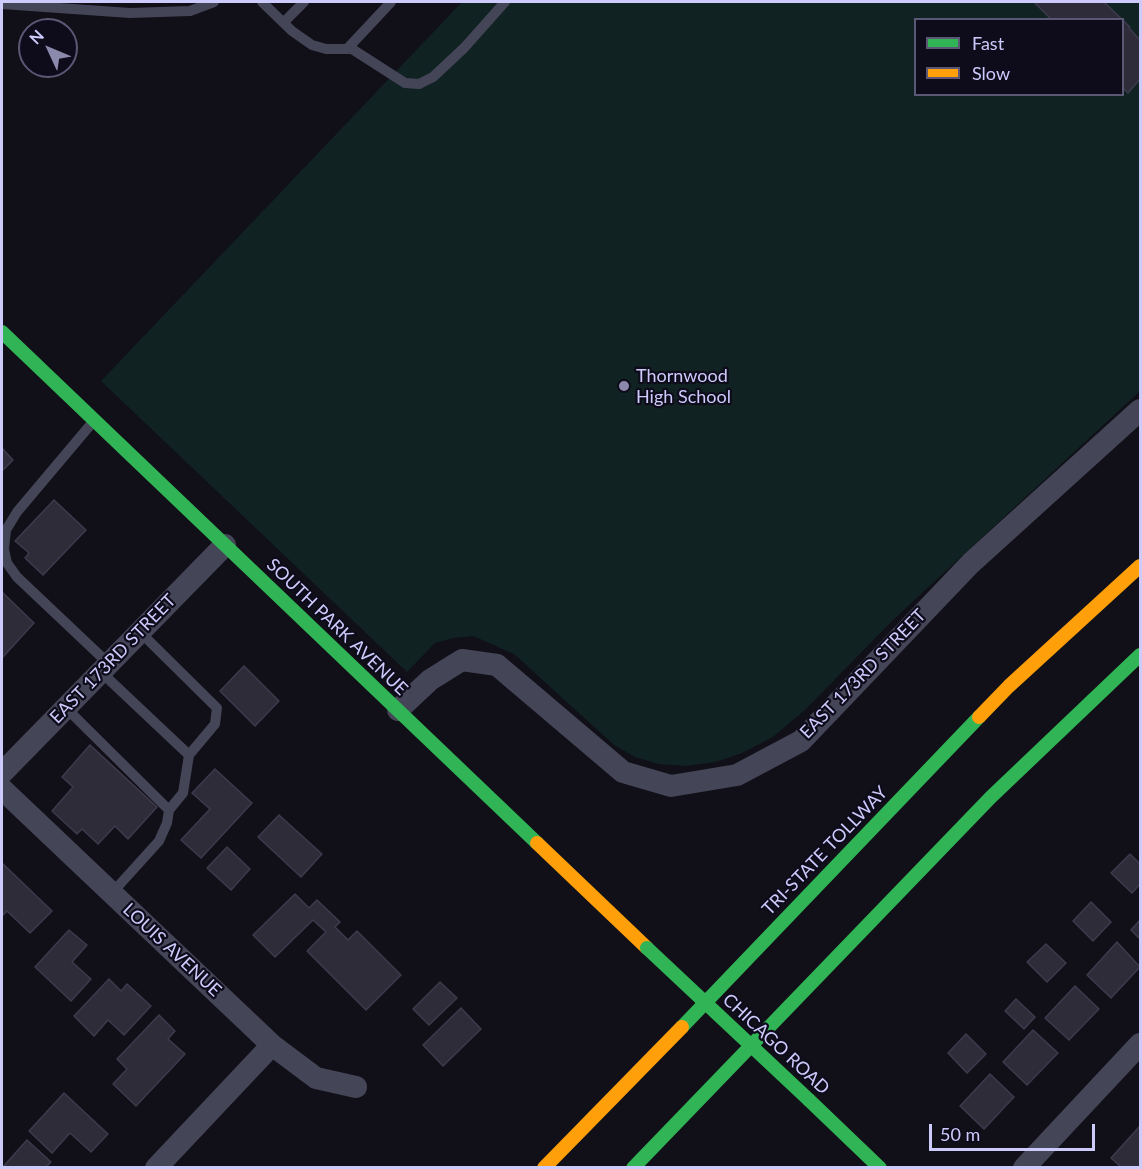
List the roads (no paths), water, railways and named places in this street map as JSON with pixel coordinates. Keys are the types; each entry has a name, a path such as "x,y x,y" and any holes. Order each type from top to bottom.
{"main road":[{"name":"SOUTH PARK AVENUE","path":"2,332 647,948"},
{"name":"TRI-STATE TOLLWAY","path":"544,1167 668,1042 1009,686 1140,566"},
{"path":"633,1167 991,797 1140,655"},
{"name":"CHICAGO ROAD","path":"647,948 880,1167"}],"street":[{"name":"EAST 173RD STREET","path":"398,710 430,680 462,660 497,666 623,772 671,786 737,775 801,741 971,563 1140,410"},
{"name":"EAST 173RD STREET","path":"2,773 225,545"},
{"name":"LOUIS AVENUE","path":"2,789 272,1045 316,1078 356,1087"},
{"path":"1024,1167 1140,1044"},
{"path":"156,1167 272,1045"}],"lane":[{"path":"2,4 130,13 190,11 214,2"},
{"path":"262,2 312,45 326,49 347,49 364,54 405,83 419,84 433,77 464,48 505,2"},
{"path":"284,22 304,2"},
{"path":"347,49 391,2"},
{"path":"95,421 17,512 6,530 4,549 7,563 17,577 189,755"},
{"path":"112,893 159,841 167,823 169,810 183,793 189,755 215,724 217,708 140,632"},
{"path":"66,708 169,810"}],"place":[{"name":"Thornwood High School","path":"624,386"}]}
